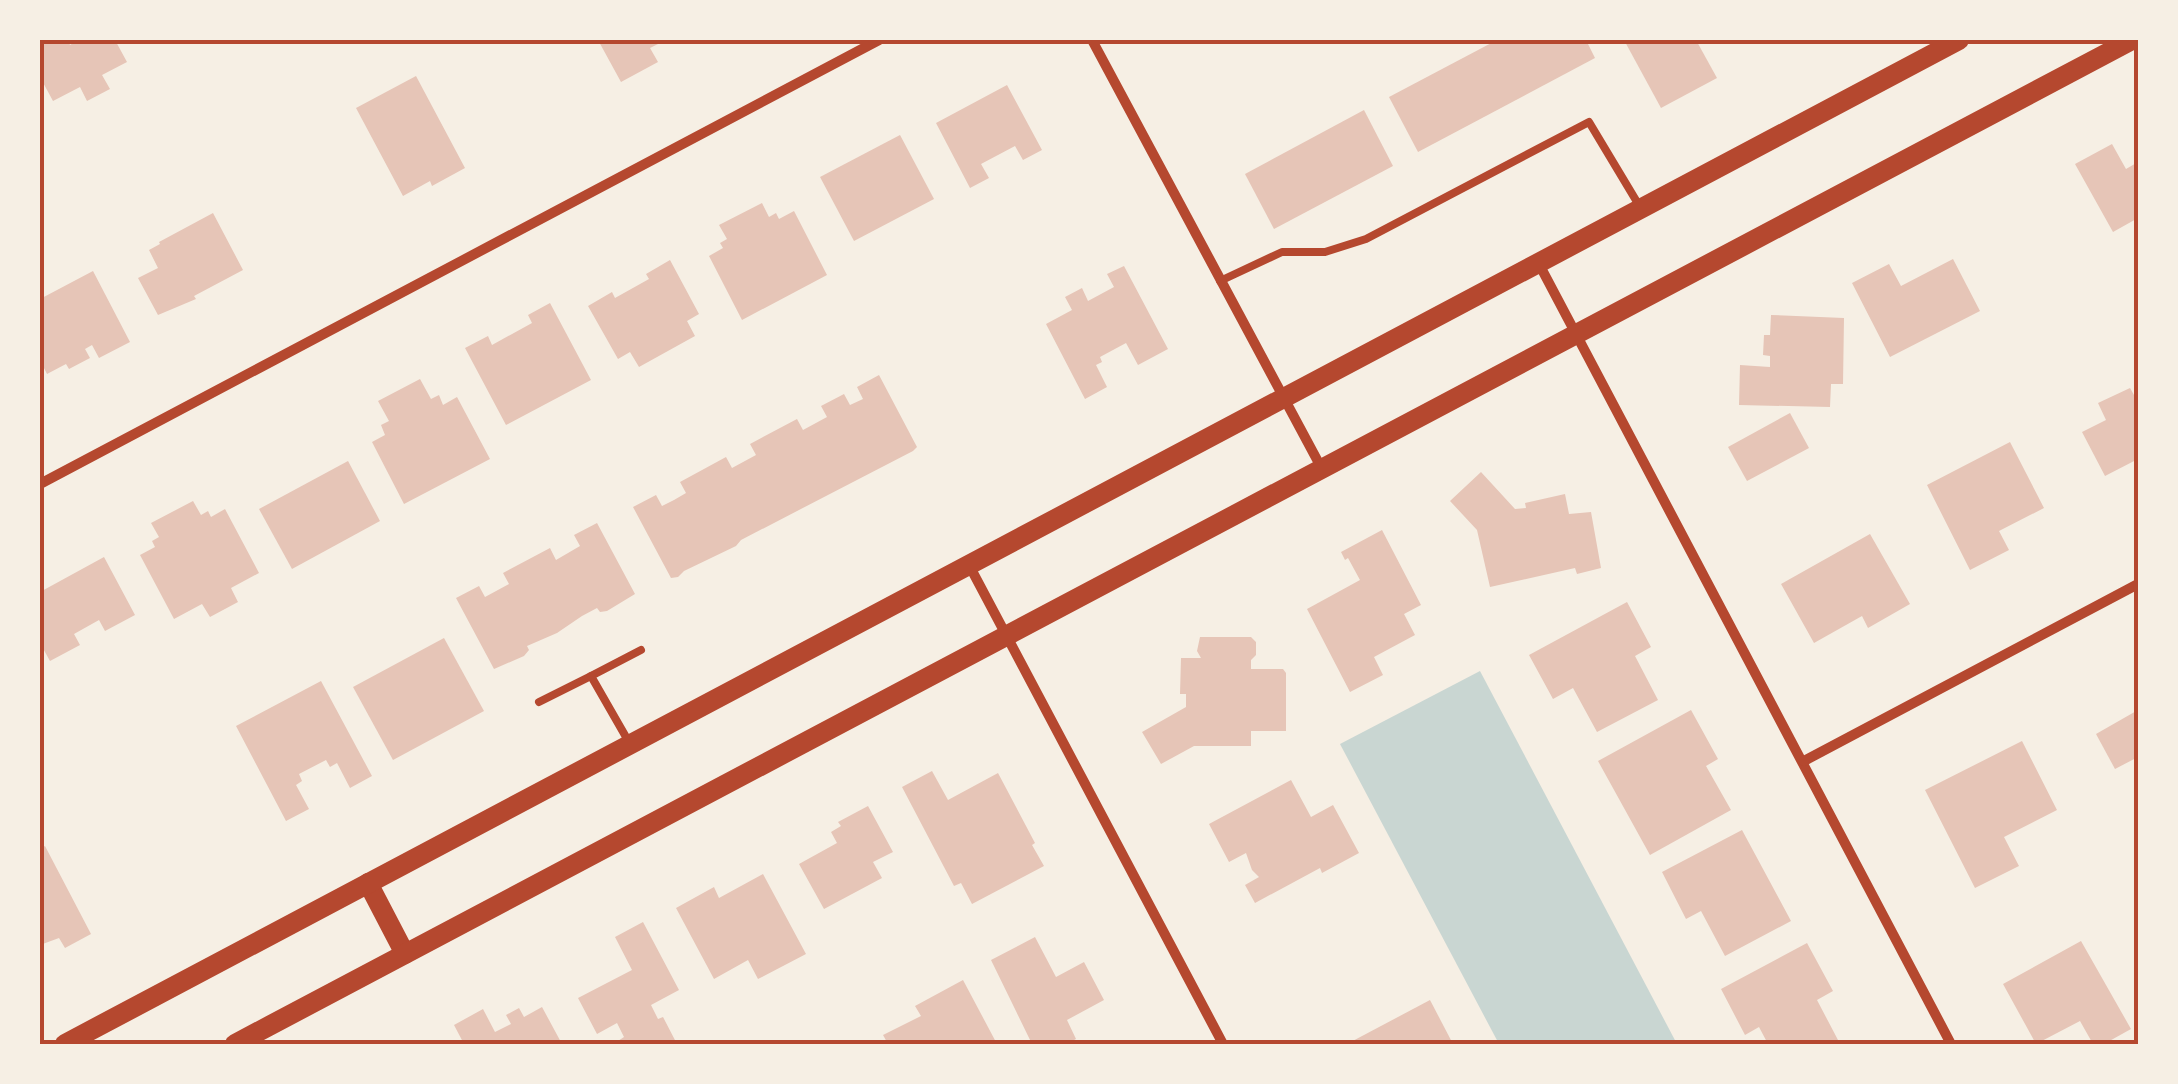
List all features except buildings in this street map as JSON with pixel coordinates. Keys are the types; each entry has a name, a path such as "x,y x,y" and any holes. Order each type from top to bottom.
{"main road":[{"path":"65,1044 1959,40"},
{"path":"235,1044 2132,40"},
{"path":"368,883 405,954"}],"street":[{"path":"40,484 878,40"},
{"path":"1092,40 1322,469"},
{"path":"1538,263 1952,1044"},
{"path":"969,564 1223,1044"},
{"path":"1804,760 2138,584"}],"lane":[{"path":"1220,281 1282,252 1325,252 1366,239 1589,122 1640,208"},
{"path":"539,702 641,650"},
{"path":"591,676 630,744"}],"shaded area":[{"path":"1480,671 1677,1044 1499,1044 1340,744"}]}
